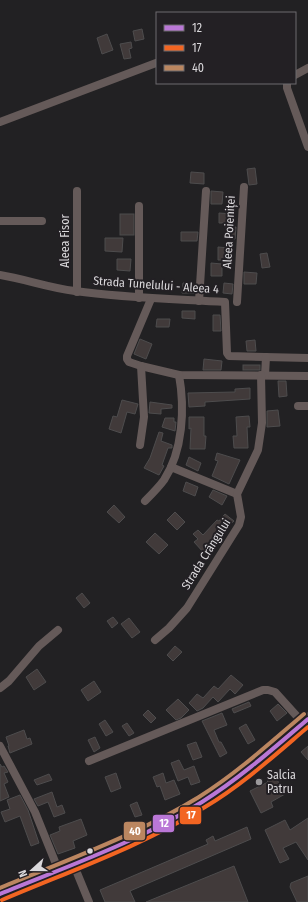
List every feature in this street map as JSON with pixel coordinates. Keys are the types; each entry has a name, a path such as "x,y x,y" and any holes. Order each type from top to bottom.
{"main road":[{"path":"0,894 129,840 186,812 212,796 244,773 306,721"}],"street":[{"path":"0,122 156,62"},
{"path":"296,74 308,68"},
{"path":"287,84 305,131 308,147"},
{"name":"Aleea Poieniței","path":"238,302 244,187"},
{"name":"Aleea Fisor","path":"77,191 77,292"},
{"path":"199,300 206,191"},
{"path":"139,206 139,298"},
{"path":"0,221 42,221"},
{"name":"Strada Tunelului - Aleea 4","path":"0,275 51,288 77,292 151,299 225,302 226,353 229,356 308,358"},
{"path":"151,299 127,356 129,362 179,375 308,376"},
{"path":"171,467 237,494 258,450 262,423 263,375 266,357"},
{"path":"140,366 144,417 140,445"},
{"path":"145,501 158,488 171,467 180,436 183,404 179,375"},
{"path":"298,406 308,406"},
{"name":"Strada Crângului","path":"155,640 169,628 187,608 239,525 241,517 237,494"},
{"path":"0,688 9,681 39,646 58,630"},
{"path":"88,761 263,690 275,692 306,721"},
{"path":"0,746 35,812 58,869"},
{"path":"73,863 89,902"}],"building":[{"path":"142,29 144,39 135,41 133,31"},
{"path":"107,34 113,50 102,54 97,38"},
{"path":"131,42 132,48 129,49 131,58 124,59 120,44"},
{"path":"255,168 257,184 249,185 247,169"},
{"path":"191,172 204,173 204,184 190,183"},
{"path":"211,191 223,192 222,204 211,204"},
{"path":"219,213 232,214 232,227 236,227 235,239 225,238 226,223 219,223"},
{"path":"120,214 134,214 134,235 120,235"},
{"path":"181,232 198,232 197,241 181,241"},
{"path":"105,238 123,238 122,252 105,251"},
{"path":"218,247 229,248 228,260 218,260"},
{"path":"267,253 270,267 262,268 260,254"},
{"path":"117,259 131,259 130,271 117,270"},
{"path":"211,263 222,264 222,276 211,276"},
{"path":"244,272 257,273 256,284 244,284"},
{"path":"183,283 194,284 194,293 182,293"},
{"path":"224,283 233,284 232,294 223,293"},
{"path":"182,311 195,311 195,319 182,318"},
{"path":"213,315 220,315 221,331 213,331"},
{"path":"157,319 170,319 169,327 156,327"},
{"path":"140,339 152,344 146,359 134,354"},
{"path":"255,340 256,351 247,351 246,341"},
{"path":"204,359 222,361 221,370 203,370"},
{"path":"243,365 260,365 260,370 243,370"},
{"path":"278,381 286,381 287,396 279,397"},
{"path":"250,388 250,399 205,402 205,406 189,407 188,393 235,392 235,389"},
{"path":"122,400 138,404 135,414 127,412 121,433 109,429 113,416 117,417"},
{"path":"150,402 172,405 172,408 161,409 161,414 149,413"},
{"path":"278,410 280,426 267,427 267,411"},
{"path":"249,416 250,427 247,427 248,448 234,448 233,436 237,436 236,417"},
{"path":"189,417 204,417 204,436 206,436 205,449 190,449 191,428 189,429"},
{"path":"165,418 174,418 174,422 176,422 175,431 162,427"},
{"path":"159,432 163,433 161,441 172,445 172,448 168,448 162,465 164,466 159,475 144,468 150,458"},
{"path":"217,453 240,460 229,484 212,476 218,461 215,460"},
{"path":"189,457 201,463 198,471 186,465"},
{"path":"186,482 198,487 195,496 183,491"},
{"path":"213,490 227,496 222,505 209,497"},
{"path":"114,505 125,517 119,523 107,512"},
{"path":"175,512 185,522 177,530 167,520"},
{"path":"225,514 234,521 229,526 228,525 204,553 194,542 198,539 193,534 198,530 203,535"},
{"path":"155,533 168,545 159,554 146,542"},
{"path":"82,593 90,603 84,608 76,598"},
{"path":"113,617 118,623 112,628 107,621"},
{"path":"129,618 140,632 132,638 121,624"},
{"path":"175,646 182,652 173,661 167,655"},
{"path":"37,669 46,682 34,690 26,677"},
{"path":"231,675 243,685 235,694 230,689 218,702 213,697 203,708 197,711 189,703 197,694 203,698 214,686 218,689"},
{"path":"94,681 101,692 88,701 81,690"},
{"path":"178,699 189,710 181,718 176,720 166,710"},
{"path":"249,702 251,706 234,713 232,709"},
{"path":"278,704 287,713 277,721 270,711"},
{"path":"148,710 156,718 151,723 143,715"},
{"path":"222,713 227,725 214,730 219,742 221,742 227,753 220,757 202,721"},
{"path":"105,720 113,732 106,736 99,724"},
{"path":"127,723 134,733 129,736 122,726"},
{"path":"246,724 255,740 248,744 239,728"},
{"path":"24,730 27,739 30,738 32,744 10,753 6,737"},
{"path":"95,737 100,748 94,752 88,740"},
{"path":"196,742 202,757 193,760 187,745"},
{"path":"308,746 308,760 301,752"},
{"path":"179,760 184,770 194,766 200,782 191,785 188,777 178,781 171,763"},
{"path":"0,764 2,767 4,766 8,772 4,773 8,782 4,784 9,797 0,801"},
{"path":"116,773 121,788 111,792 105,777"},
{"path":"163,773 166,783 174,780 180,794 165,800 160,786 157,787 153,777"},
{"path":"49,774 52,780 37,785 34,780"},
{"path":"275,776 285,794 271,802 273,807 261,813 250,791 268,782 267,781"},
{"path":"52,792 57,807 62,805 65,813 54,817 48,802 38,806 34,799"},
{"path":"20,795 28,810 39,843 31,846 20,816 5,822 1,812 10,809 7,800"},
{"path":"137,802 142,815 135,817 130,805"},
{"path":"308,818 308,860 296,842 283,848 289,859 280,863 265,830 285,820 290,830"},
{"path":"81,819 87,835 73,841 75,848 58,854 50,835 60,831 59,827"},
{"path":"247,827 251,839 130,891 135,902 105,902 100,890 208,844 206,840 213,836 215,841"},
{"path":"234,866 248,902 146,902"},
{"path":"308,876 308,902 297,902 290,887 291,883"}],"transit line":[{"name":"40","path":"0,888 101,846 175,811 227,778 304,714"},
{"name":"12","path":"0,894 129,841 178,816 230,783 308,719"},
{"name":"17","path":"2,900 131,846 181,821 232,789 308,727"}],"place":[{"name":"Salcia Patru","path":"259,782"}]}
